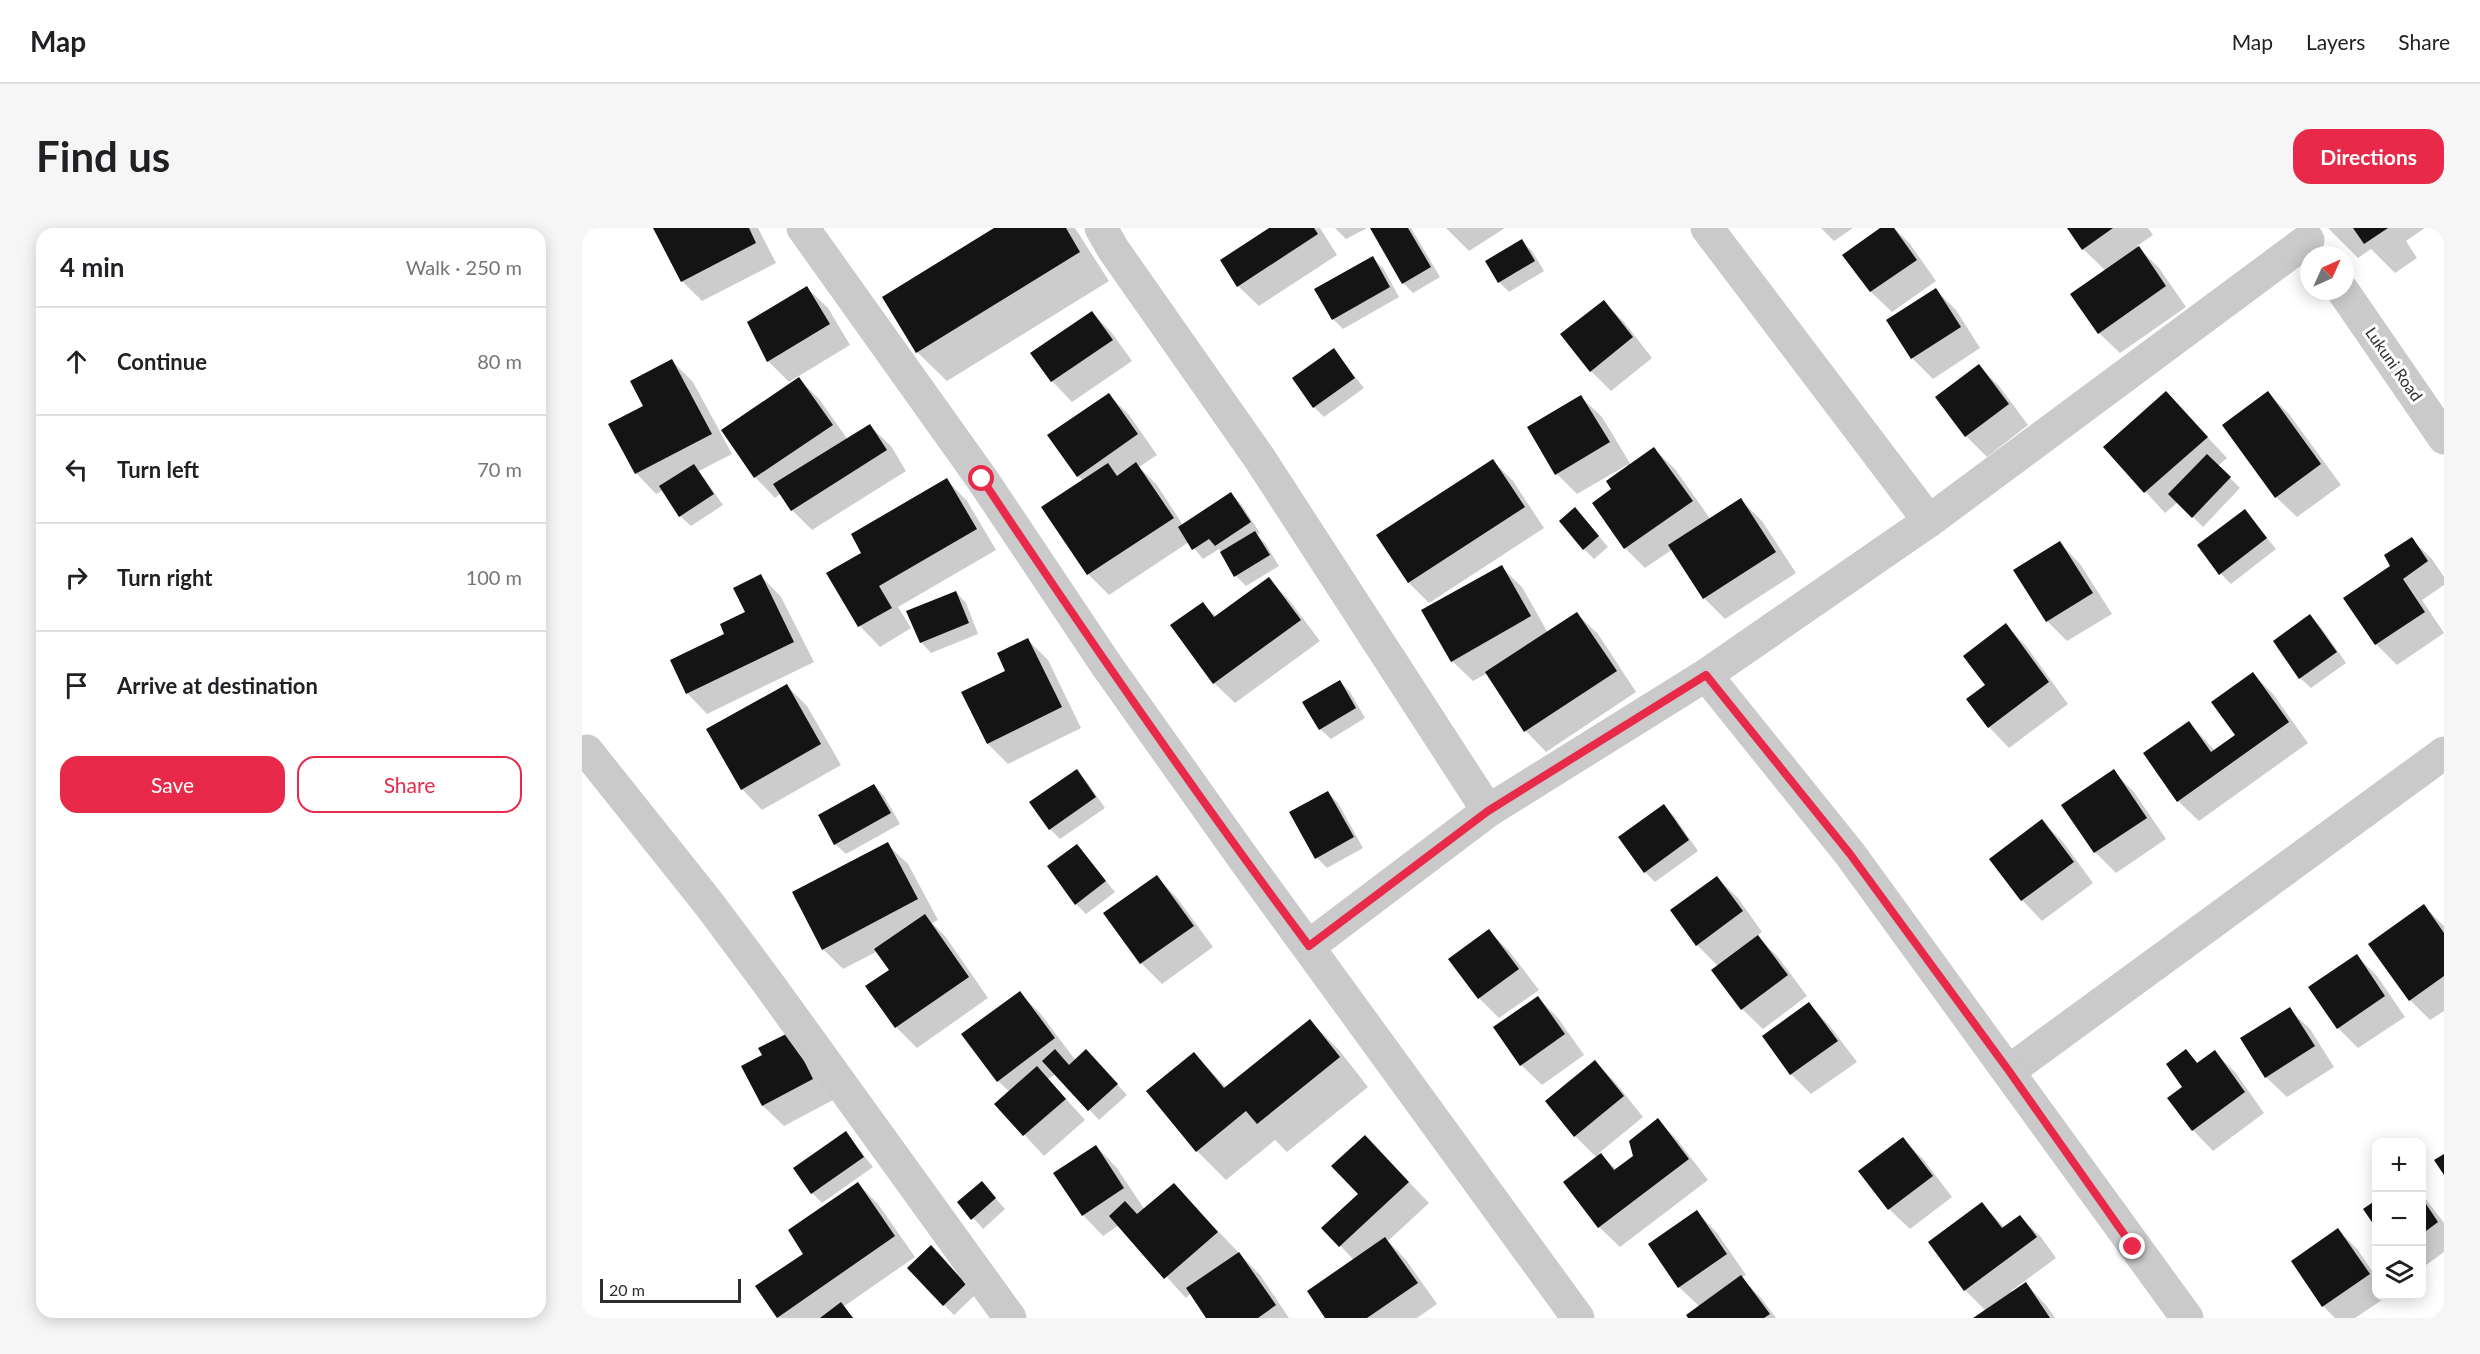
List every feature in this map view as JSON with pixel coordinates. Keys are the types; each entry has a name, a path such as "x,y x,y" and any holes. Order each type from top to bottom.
{"street":[{"path":"803,228 982,479 1113,675 1578,1318"},
{"path":"1101,228 1113,249 1260,459 1488,811"},
{"path":"1707,228 1929,521"},
{"path":"1309,946 1488,811 1706,675 1929,521 2309,241"},
{"name":"Lukuni Road","path":"2349,300 2444,438"},
{"path":"1706,675 1850,854 2009,1071 2133,1247 2187,1318"},
{"path":"587,752 709,904 1010,1318"},
{"path":"2009,1071 2444,753"}],"building":[{"path":"653,228 749,228 756,243 681,282"},
{"path":"994,228 1066,228 1080,252 916,353 882,297"},
{"path":"1269,228 1314,228 1318,234 1237,287 1220,260"},
{"path":"1370,228 1408,228 1431,267 1402,284"},
{"path":"1880,228 1894,228 1917,260 1870,292 1842,255"},
{"path":"2067,228 2113,228 2082,250"},
{"path":"2353,228 2388,228 2364,244"},
{"path":"1522,239 1535,261 1498,283 1485,261"},
{"path":"2139,246 2166,286 2098,334 2070,294"},
{"path":"1373,256 1390,287 1332,320 1314,289"},
{"path":"807,286 830,324 767,362 747,322"},
{"path":"1936,288 1961,327 1911,359 1886,320"},
{"path":"1604,300 1633,337 1590,372 1560,334"},
{"path":"1092,311 1113,340 1051,382 1030,353"},
{"path":"1334,348 1355,378 1313,408 1292,378"},
{"path":"672,359 712,434 635,474 608,424 643,406 630,381"},
{"path":"1979,364 2009,404 1965,437 1935,397"},
{"path":"799,377 833,425 754,478 721,430"},
{"path":"2166,391 2208,437 2144,493 2103,447"},
{"path":"2268,391 2321,464 2275,498 2222,425"},
{"path":"1109,393 1138,434 1077,477 1047,435"},
{"path":"1581,395 1610,442 1555,475 1527,427"},
{"path":"870,424 887,450 791,511 773,484"},
{"path":"1654,447 1693,501 1624,549 1592,503 1611,489 1606,481"},
{"path":"2207,454 2231,477 2192,518 2168,494"},
{"path":"1493,459 1525,507 1408,583 1376,535"},
{"path":"1136,462 1174,518 1087,575 1041,507 1108,463 1117,476"},
{"path":"694,464 714,494 679,517 659,486"},
{"path":"947,478 977,529 879,586 892,608 858,627 826,573 861,553 851,534"},
{"path":"1231,492 1251,522 1215,546 1209,539 1192,550 1178,527"},
{"path":"1741,498 1776,552 1703,599 1668,545"},
{"path":"1575,507 1599,536 1583,550 1559,521"},
{"path":"2245,509 2267,538 2219,575 2197,545"},
{"path":"1255,531 1270,555 1234,577 1220,552"},
{"path":"2412,537 2428,561 2403,579 2425,612 2375,645 2343,598 2390,566 2384,555"},
{"path":"2060,541 2093,593 2046,622 2013,570"},
{"path":"1502,565 1531,616 1451,662 1421,610"},
{"path":"761,574 794,642 686,694 670,660 724,634 720,624 745,612 733,588"},
{"path":"1269,577 1301,620 1213,684 1170,625 1203,602 1214,617"},
{"path":"956,591 969,623 920,643 906,611"},
{"path":"1577,612 1617,671 1524,732 1485,672"},
{"path":"2310,614 2337,652 2299,679 2273,641"},
{"path":"2006,623 2049,682 1988,728 1966,699 1985,685 1963,656"},
{"path":"1028,638 1062,707 987,744 961,692 1005,671 997,653"},
{"path":"2253,672 2289,722 2177,802 2143,753 2189,721 2211,752 2235,735 2211,702"},
{"path":"1340,680 1356,708 1319,730 1302,702"},
{"path":"787,684 821,744 741,790 706,729"},
{"path":"1077,769 1096,797 1049,830 1029,802"},
{"path":"2114,769 2147,818 2094,853 2061,805"},
{"path":"874,784 891,813 834,845 818,815"},
{"path":"1328,791 1354,837 1315,859 1289,812"},
{"path":"1664,804 1689,840 1644,873 1618,837"},
{"path":"2042,819 2074,862 2021,901 1989,859"},
{"path":"888,842 918,899 822,950 792,892"},
{"path":"1077,844 1106,881 1075,905 1047,866"},
{"path":"1157,875 1194,926 1140,964 1103,913"},
{"path":"1717,876 1743,911 1696,946 1670,910"},
{"path":"2424,904 2444,933 2444,976 2409,1001 2368,944"},
{"path":"925,914 969,977 895,1028 865,986 889,970 874,949"},
{"path":"1489,929 1519,969 1478,999 1448,959"},
{"path":"1758,935 1788,975 1741,1010 1711,970"},
{"path":"2357,954 2385,996 2337,1029 2308,987"},
{"path":"1020,991 1055,1038 997,1082 961,1034"},
{"path":"1538,996 1565,1034 1520,1066 1493,1027"},
{"path":"1809,1002 1838,1041 1790,1075 1762,1036"},
{"path":"2290,1007 2315,1046 2265,1078 2240,1038"},
{"path":"1310,1019 1340,1057 1257,1124 1246,1111 1196,1152 1146,1091 1194,1052 1224,1088"},
{"path":"790,1032 813,1079 762,1106 741,1066 762,1055 758,1048"},
{"path":"1055,1049 1069,1065 1086,1049 1118,1084 1088,1111 1042,1061"},
{"path":"2186,1049 2197,1063 2215,1050 2245,1092 2192,1131 2167,1098 2182,1087 2166,1064"},
{"path":"1595,1060 1624,1096 1574,1137 1545,1101"},
{"path":"1037,1066 1066,1099 1023,1136 994,1104"},
{"path":"1658,1118 1689,1159 1598,1228 1563,1182 1601,1153 1614,1170 1633,1156 1629,1141"},
{"path":"846,1131 864,1157 811,1194 793,1168"},
{"path":"1365,1135 1409,1182 1339,1247 1321,1228 1358,1194 1331,1166"},
{"path":"1903,1137 1933,1176 1888,1210 1858,1171"},
{"path":"1096,1145 1124,1188 1082,1216 1053,1173"},
{"path":"2444,1154 2444,1175 2434,1160"},
{"path":"982,1181 996,1198 971,1220 957,1202"},
{"path":"858,1182 895,1236 777,1318 755,1286 803,1254 788,1230"},
{"path":"1174,1183 1218,1232 1164,1279 1109,1216 1125,1201 1137,1214"},
{"path":"1982,1202 2002,1228 2020,1215 2037,1237 1964,1291 1928,1242"},
{"path":"2372,1203 2372,1222 2363,1209"},
{"path":"2426,1204 2438,1222 2426,1231"},
{"path":"1697,1210 1727,1254 1678,1288 1648,1244"},
{"path":"2338,1228 2370,1274 2322,1307 2291,1261"},
{"path":"1385,1237 1418,1283 1367,1318 1325,1318 1307,1291"},
{"path":"931,1245 966,1284 943,1306 907,1268"},
{"path":"1239,1252 1276,1305 1258,1318 1206,1318 1186,1288"},
{"path":"1741,1275 1770,1314 1764,1318 1688,1318 1686,1315"},
{"path":"2026,1282 2050,1318 1973,1318"},
{"path":"841,1302 853,1318 820,1318"}],"route":[{"path":"982,479 1107,666 1241,855 1309,946 1488,811 1706,675 1850,854 2009,1071 2133,1247"}]}
